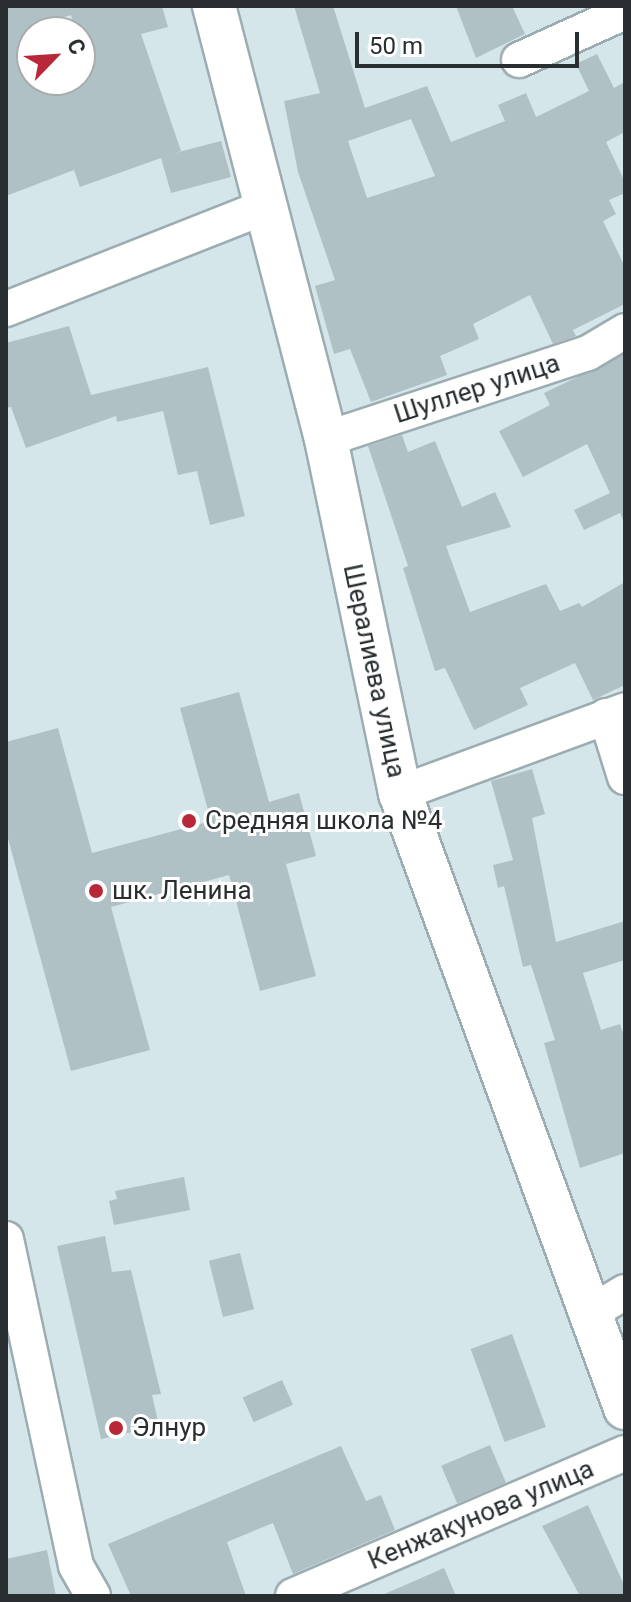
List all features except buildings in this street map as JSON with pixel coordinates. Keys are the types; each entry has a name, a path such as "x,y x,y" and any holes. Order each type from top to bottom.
{"street":[{"name":"Шералиева улица","path":"214,6 326,439 400,793 587,1315 625,1408"},
{"path":"519,60 625,12"},
{"path":"6,309 268,206"},
{"name":"Шуллер улица","path":"326,439 588,353 625,331"},
{"path":"400,793 616,713 625,777"},
{"path":"6,1239 76,1566 93,1596"},
{"path":"587,1315 625,1292"},
{"name":"Кенжакунова улица","path":"293,1596 625,1453"}],"place":[{"name":"Средняя школа №4","path":"189,821"},
{"name":"шк. Ленина","path":"96,891"},
{"name":"Элнур","path":"116,1428"}]}
